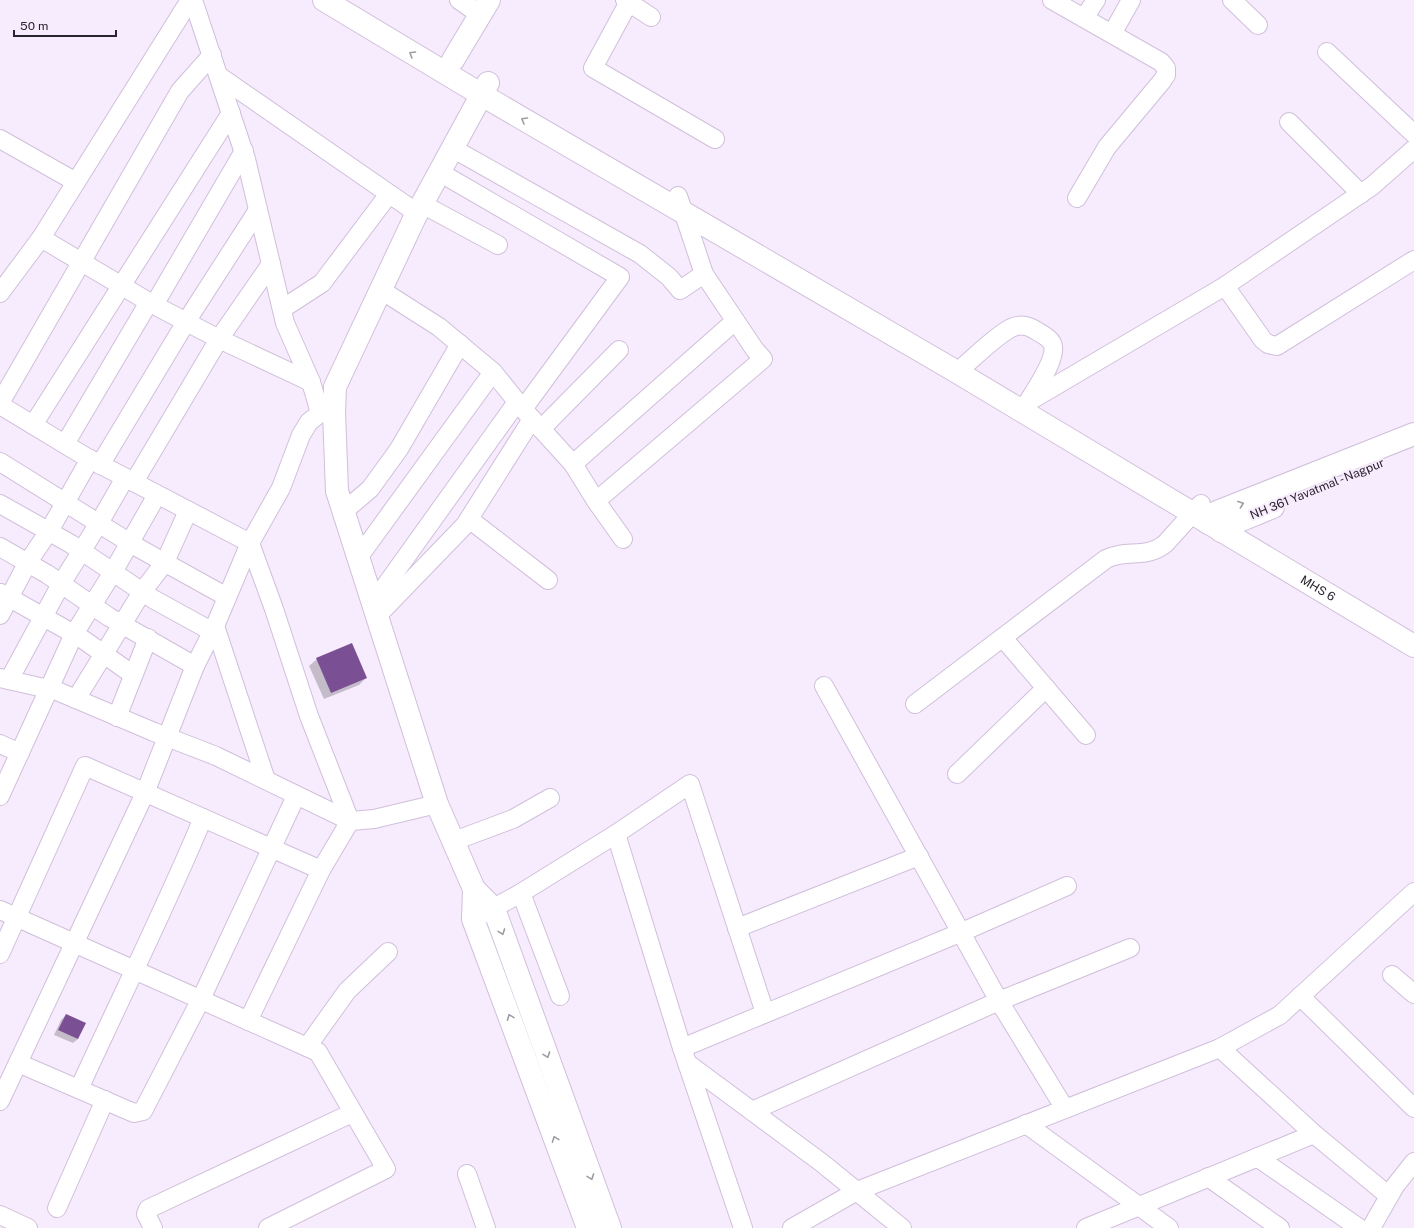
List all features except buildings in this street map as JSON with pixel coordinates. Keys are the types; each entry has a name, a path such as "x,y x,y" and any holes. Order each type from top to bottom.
{"main road":[{"path":"324,0 485,89 681,205 957,372 1414,633"},
{"path":"353,0 453,60 485,89"},
{"path":"453,60 484,7"},
{"path":"485,89 419,209 335,387 327,408 337,491 358,558 437,804 474,890 473,919 588,1228"},
{"path":"681,205 1028,402 1164,485 1212,518"},
{"path":"1212,518 1414,434"},
{"name":"NH 361 Yavatmal - Nagpur","path":"1212,518 1414,449"},
{"name":"MHS 6","path":"1212,518 1414,646"},
{"path":"474,890 494,909 610,1228"}],"street":[{"path":"0,1101 76,943 145,793 168,738 195,666 214,629 250,543 281,488 301,436 309,422 327,408 311,382 285,323 244,152 192,0"},
{"path":"0,293 41,238 192,0"},
{"path":"458,0 484,7"},
{"path":"1054,0 1161,62 1166,68 1166,75 1162,81 1107,147 1077,198"},
{"path":"1084,18 1096,0"},
{"path":"1112,34 1131,0"},
{"path":"1232,0 1258,25"},
{"path":"651,17 628,1 593,68 715,139"},
{"path":"1327,52 1414,134"},
{"path":"212,55 180,91 0,404 95,462 250,543 274,609 309,716 350,821"},
{"path":"218,76 389,194 498,245"},
{"path":"33,425 231,113"},
{"path":"1289,122 1361,194"},
{"path":"0,139 76,182"},
{"path":"452,148 640,254 669,277 680,290 704,274"},
{"path":"1028,402 1225,286 1361,194 1384,177 1414,149"},
{"path":"65,444 244,152"},
{"path":"375,610 528,415 620,277 439,172"},
{"path":"282,309 322,283 389,194"},
{"path":"596,501 764,359 755,350 704,274 681,205"},
{"path":"0,615 5,596 49,531 66,502 95,462 258,210"},
{"path":"41,238 152,304 219,339 311,382"},
{"path":"1225,286 1263,340 1268,344 1277,346 1414,260"},
{"path":"271,264 219,339 129,480 60,584 43,617 5,679 50,688 168,738 216,756 350,821 374,819 437,804"},
{"path":"381,290 439,327 493,372 528,415 573,464 596,501 623,539"},
{"path":"573,464 735,321"},
{"path":"965,365 1011,328 1022,325 1031,328 1049,339 1053,344 1054,350 1050,362 1028,402"},
{"path":"344,511 370,489 399,449 460,344"},
{"path":"375,610 457,535 470,519 528,415 620,350"},
{"path":"358,558 493,372"},
{"path":"0,462 130,542 227,597"},
{"path":"0,796 74,634 91,605 114,572 157,495"},
{"path":"0,504 82,551 142,592 214,629 266,780"},
{"path":"76,699 142,592 165,562 188,511"},
{"path":"915,704 1106,559 1124,554 1144,554 1158,550 1165,544 1212,518"},
{"path":"470,519 548,580"},
{"path":"0,547 28,562 91,605 122,624 195,666"},
{"path":"5,596 74,634 132,674"},
{"path":"117,717 132,674 148,638"},
{"path":"1003,638 1086,735"},
{"path":"824,686 999,1001 1065,1109"},
{"path":"957,774 1046,688"},
{"path":"0,744 20,753"},
{"path":"0,954 85,766 322,870"},
{"path":"473,919 494,909 521,893 616,834 690,784 764,1013"},
{"path":"18,1064 134,1113 143,1111 201,999 296,796"},
{"path":"454,841 513,819 550,798"},
{"path":"79,1089 134,969 182,870 203,818"},
{"path":"248,1021 322,870 350,821"},
{"path":"616,834 684,1056 743,1228"},
{"path":"737,928 919,856"},
{"path":"684,1056 764,1013 962,932 1067,886"},
{"path":"793,1228 857,1191 1220,1048 1266,1024 1280,1015 1414,892"},
{"path":"521,893 560,996"},
{"path":"0,910 318,1052 352,1113 386,1169 268,1228"},
{"path":"752,1111 999,1001 1130,948"},
{"path":"307,1047 347,991 388,952"},
{"path":"1392,975 1414,994"},
{"path":"1300,996 1414,1108"},
{"path":"1220,1048 1314,1134 1389,1196"},
{"path":"684,1056 752,1111 822,1163 902,1228"},
{"path":"57,1208 105,1100"},
{"path":"153,1228 146,1214 148,1209 352,1113"},
{"path":"1026,1124 1169,1228"},
{"path":"1086,1228 1314,1134"},
{"path":"1257,1157 1359,1228"},
{"path":"1371,1228 1389,1196 1414,1162"},
{"path":"467,1174 486,1228"},
{"path":"1208,1177 1280,1228"},
{"path":"0,1215 28,1228"}]}
